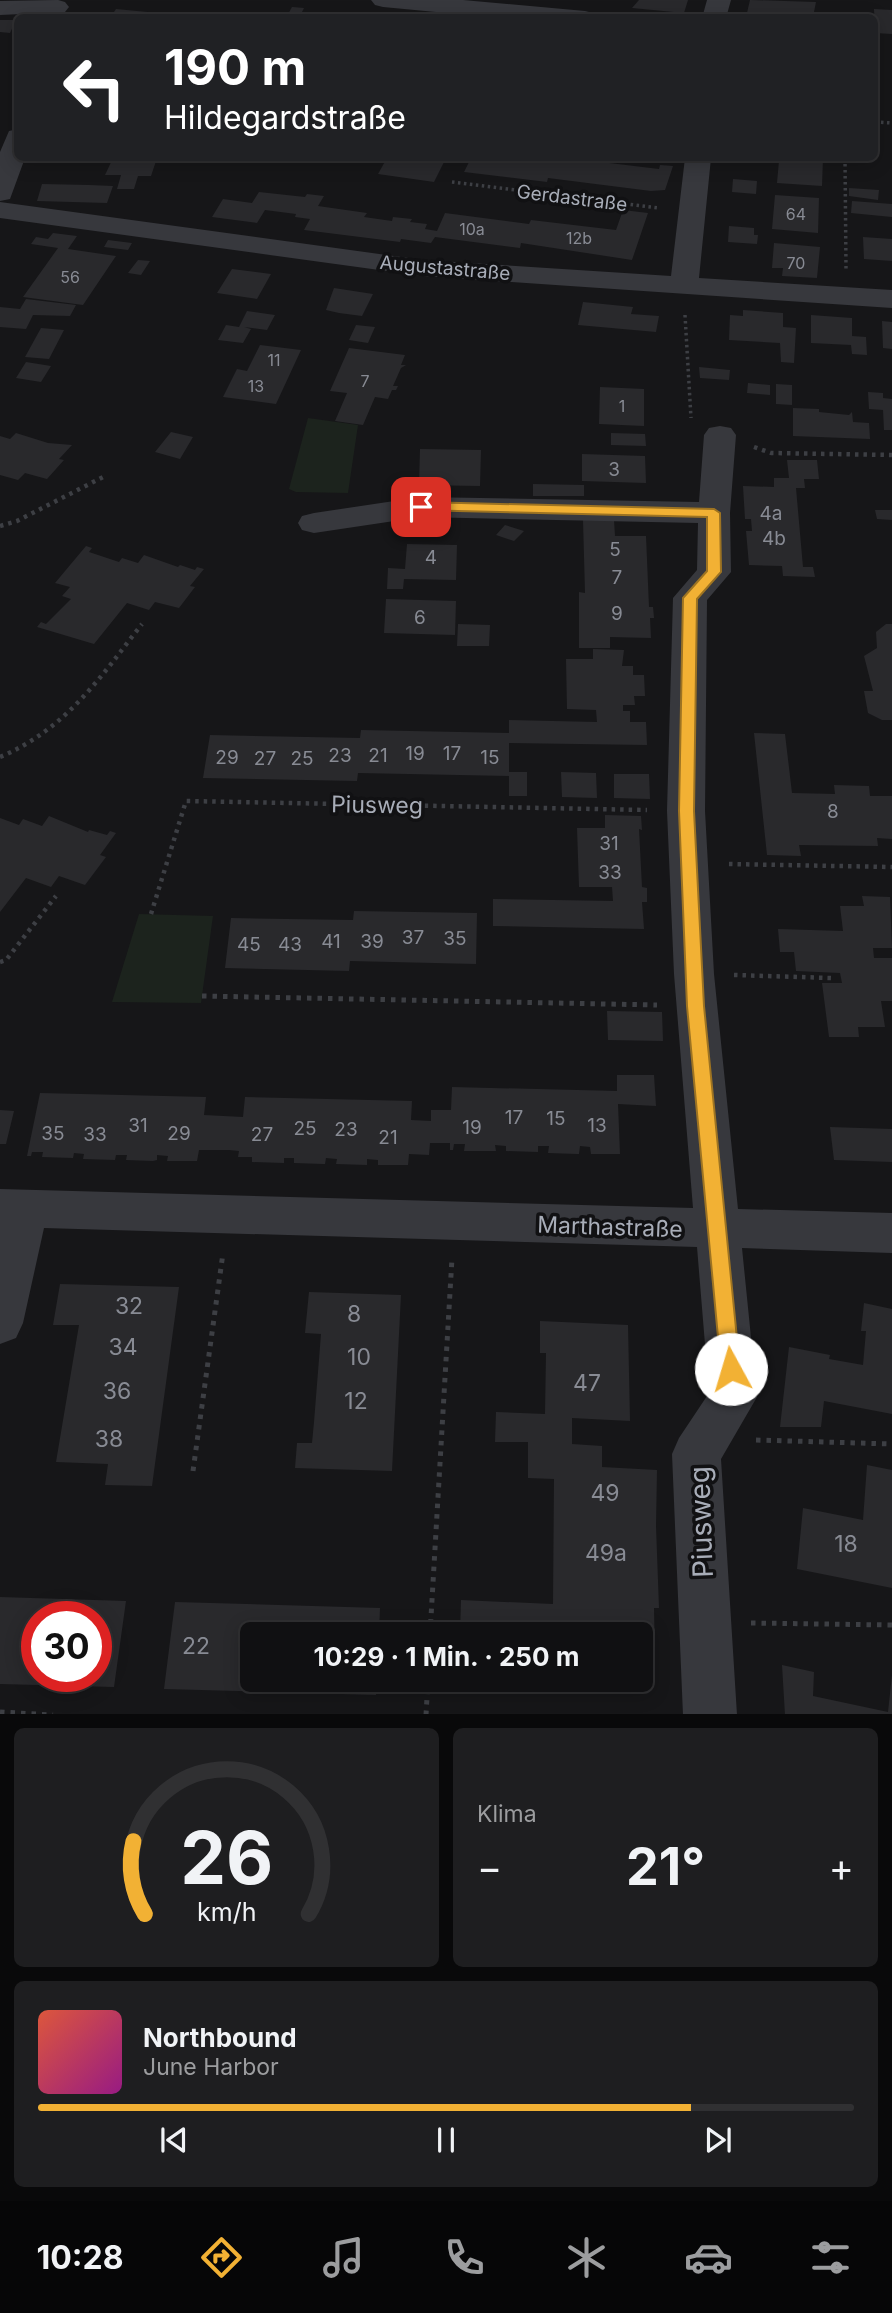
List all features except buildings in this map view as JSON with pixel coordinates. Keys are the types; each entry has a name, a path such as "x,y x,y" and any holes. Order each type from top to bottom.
{"street":[{"path":"392,7 515,14"},
{"path":"0,8 57,8"},
{"path":"0,193 14,150"},
{"path":"684,285 698,161"},
{"name":"Augustastraße","path":"0,210 423,268 892,299"},
{"name":"Piusweg","path":"710,1714 696,1454 733,1397 695,990 687,811 690,598 714,572 714,513 720,435"},
{"path":"314,523 421,507 714,513"},
{"name":"Marthastraße","path":"0,1323 13,1209 892,1233"}],"path":[{"path":"845,161 846,296"},
{"name":"Gerdastraße","path":"452,183 693,213"},
{"path":"684,285 692,424 771,453 892,455"},
{"path":"0,526 17,521 103,477"},
{"path":"0,757 18,751 45,736 71,711 142,624"},
{"name":"Piusweg","path":"150,914 186,801 687,811"},
{"path":"689,863 892,867"},
{"path":"0,962 6,960 56,896"},
{"path":"202,996 695,990 831,978"},
{"path":"193,1471 228,1215"},
{"path":"431,1622 454,1222"},
{"path":"707,1439 892,1444"},
{"path":"705,1622 892,1625"},
{"path":"426,1714 427,1692"},
{"path":"0,1712 53,1714"}],"shaded area":[{"path":"308,418 358,425 348,493 296,492 289,489"},
{"path":"139,914 213,916 201,1003 112,1002"}],"route":[{"path":"421,507 714,513 714,572 690,598 687,811 696,1006 731,1369"}]}
